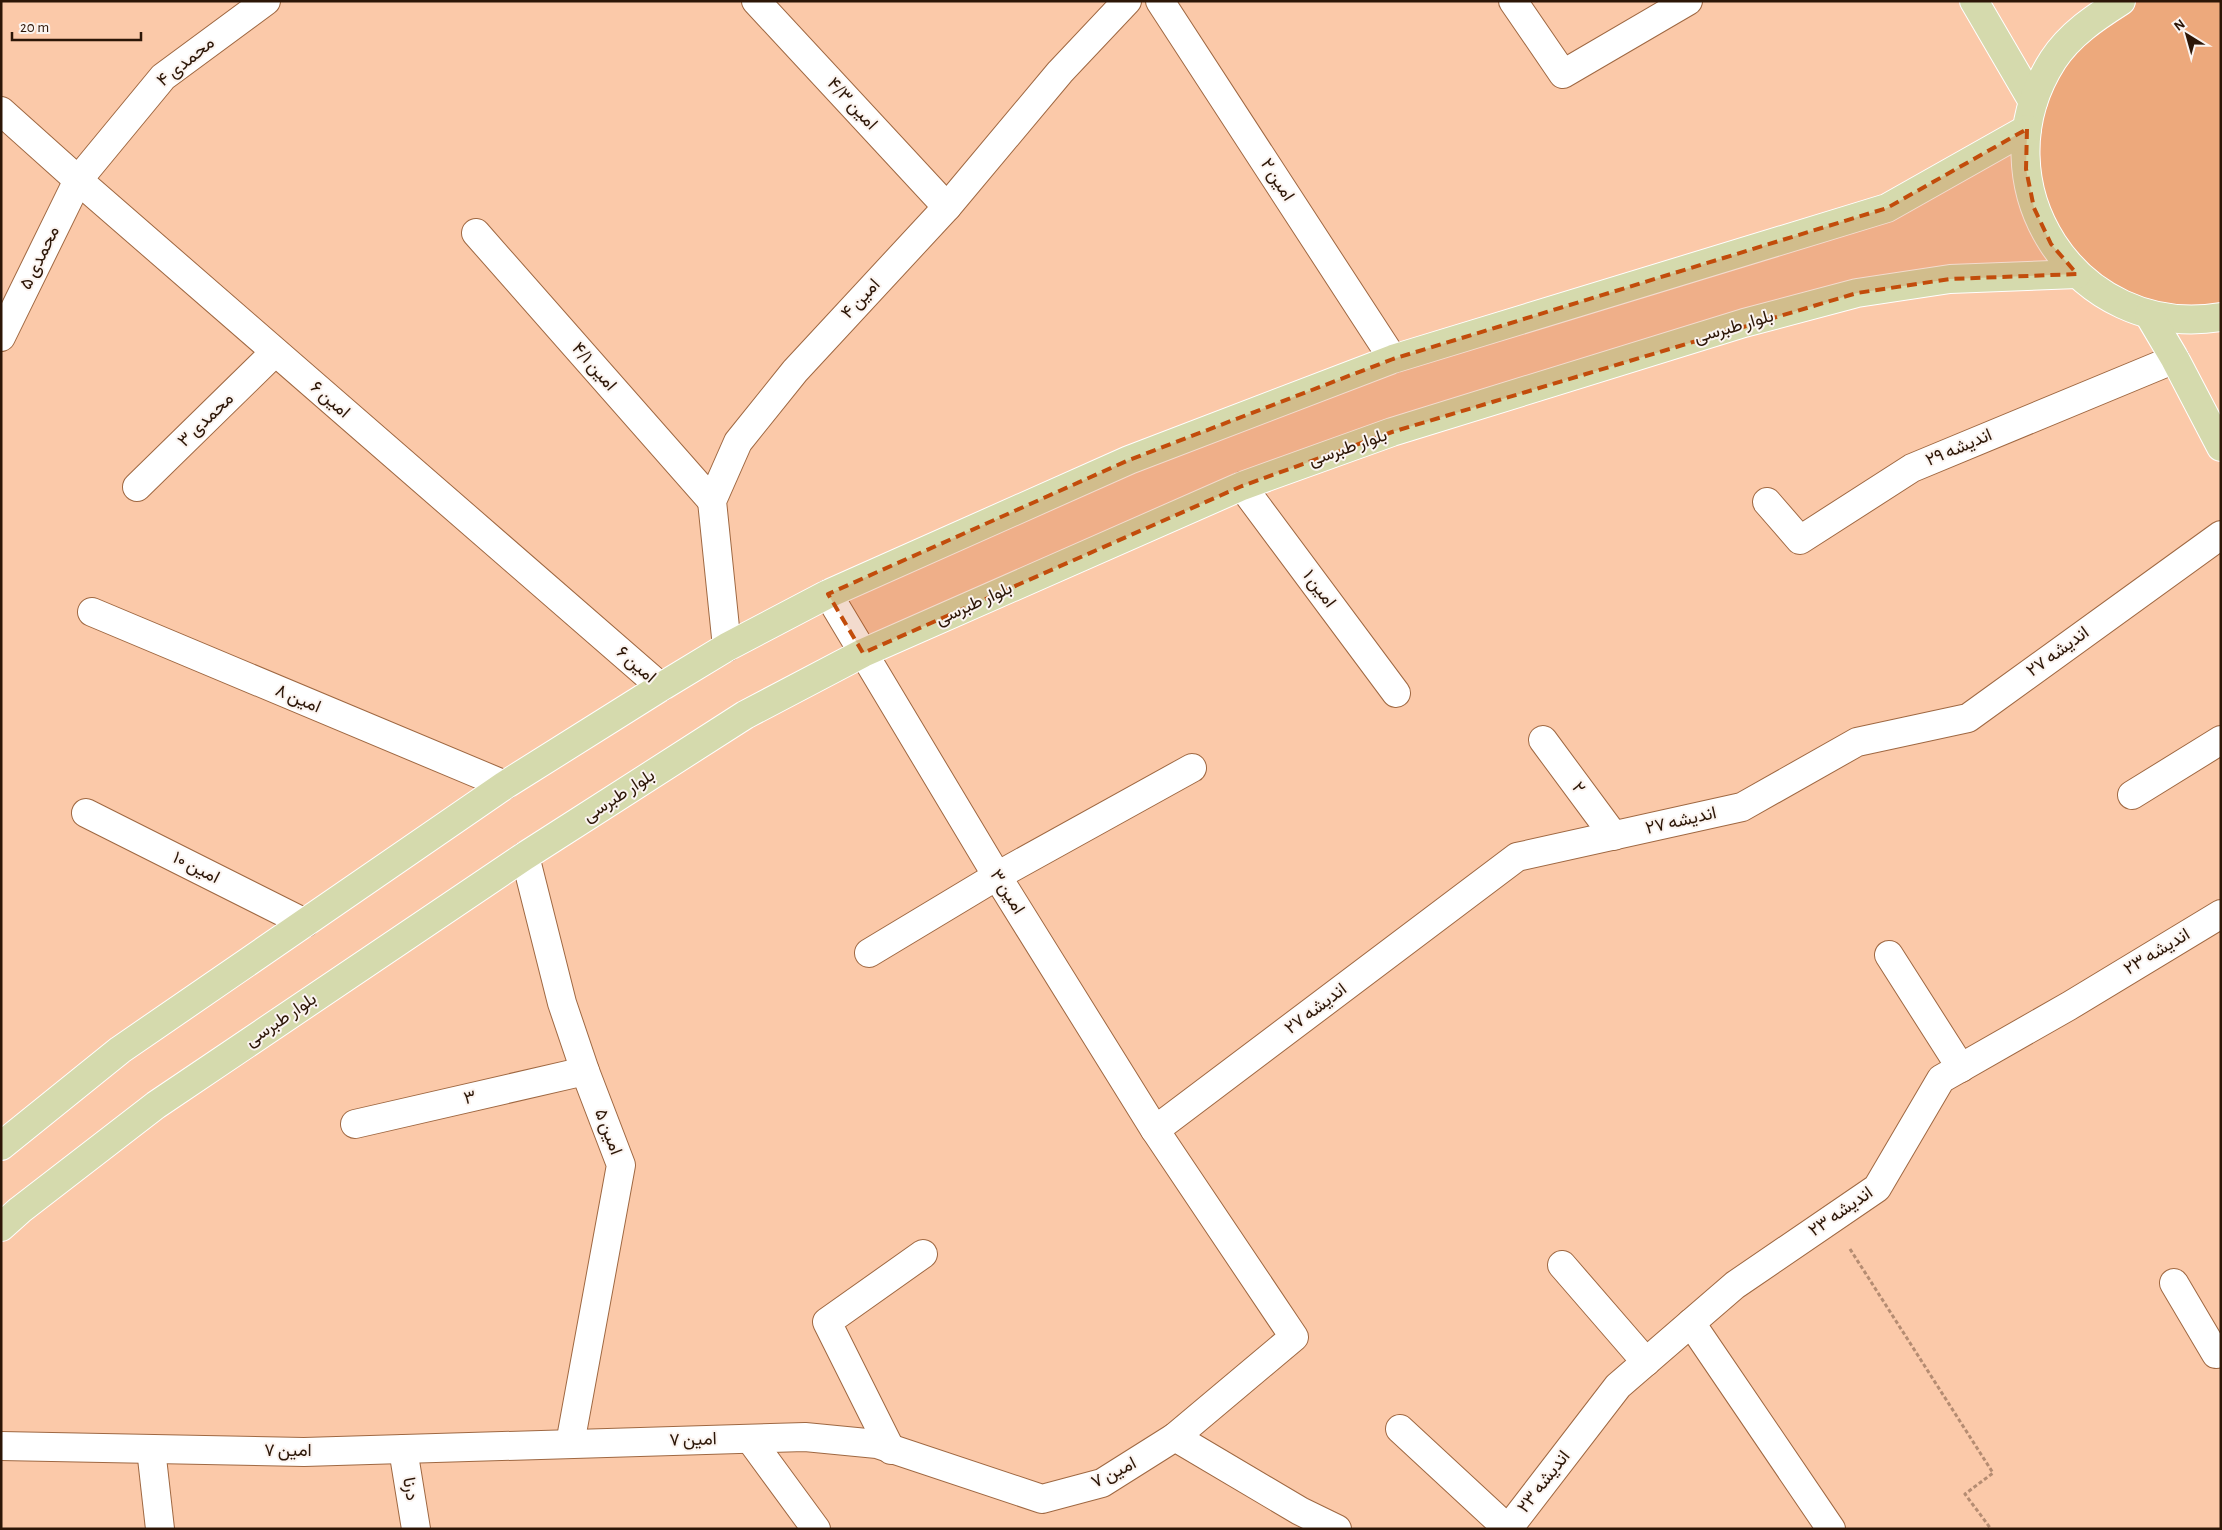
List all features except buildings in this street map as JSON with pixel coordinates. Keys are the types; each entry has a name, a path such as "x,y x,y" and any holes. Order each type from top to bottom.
{"main road":[{"path":"1974,1 2033,102"},
{"path":"2121,1 2085,24 2053,59 2033,102 2027,129 2026,169 2034,208 2052,244 2077,274 2110,299 2148,315 2196,321 2221,317"},
{"path":"1,1146 120,1050 505,785 661,686 728,647 828,594 1129,460 1394,359 1887,208 2027,129"},
{"name":"بلوار طبرسی","path":"1,1227 20,1210 156,1105 525,856 745,715 863,653 1242,486 1402,429 1744,324 1857,293 1950,279 2077,274"},
{"path":"2148,315 2175,358 2221,447"}],"street":[{"name":"محمدی ۴","path":"78,180 163,76 266,1"},
{"name":"۴/۳ امین","path":"756,1 948,207"},
{"name":"امین ۴","path":"712,501 738,442 794,371 948,207 1060,72 1127,1"},
{"name":"امین ۲","path":"1160,1 1394,359"},
{"path":"1513,1 1563,74 1688,1"},
{"name":"امین ۶","path":"1,111 661,686"},
{"name":"محمدی ۵","path":"1,337 78,180"},
{"name":"امین ۴/۱","path":"476,232 712,501"},
{"name":"محمدی ۳","path":"137,487 276,352"},
{"name":"اندیشه ۲۹","path":"1767,502 1800,540 1912,468 2175,358"},
{"name":"امین ۱","path":"1242,486 1396,693"},
{"path":"712,501 728,647"},
{"name":"اندیشه ۲۷","path":"1155,1130 1516,857 1742,807 1857,742 1968,718 2221,535"},
{"name":"امین ۳","path":"828,594 997,876 1155,1130 1294,1337 1175,1437"},
{"name":"امین ۸","path":"92,612 505,785"},
{"name":"۲","path":"1543,740 1614,836"},
{"path":"2132,795 2221,740"},
{"path":"869,952 997,876 1192,768"},
{"name":"امین ۱۰","path":"86,812 305,923"},
{"name":"امین ۵","path":"525,856 562,1004 621,1165 570,1444"},
{"name":"اندیشه ۲۳","path":"1508,1529 1618,1386 1735,1285 1877,1188 1941,1079 2069,1006 2221,914"},
{"path":"1889,955 1961,1068"},
{"name":"۳","path":"355,1124 585,1071"},
{"path":"891,1450 827,1322 923,1254"},
{"path":"1562,1265 1646,1362"},
{"path":"2174,1283 2216,1354 2221,1351"},
{"path":"1691,1323 1831,1529"},
{"path":"1400,1429 1508,1529"},
{"name":"امین ۷","path":"1,1446 304,1452 805,1437 877,1444 1042,1499 1102,1483 1175,1437"},
{"path":"1175,1437 1300,1511 1337,1529"},
{"path":"750,1439 816,1529"},
{"path":"151,1449 160,1529"},
{"name":"درنا","path":"403,1449 416,1529"}],"path":[{"path":"1831,1220 1993,1473 1965,1494 1990,1529"}],"highlighted area":[{"path":"2027,129 2026,169 2034,208 2051,244 2077,274 1950,279 1857,293 1392,432 1242,486 863,653 828,594 1129,460 1393,359 1887,208"}],"shaded area":[{"path":"2121,1 2221,1 2221,317 2149,315 2051,244 2027,129 2085,24"}]}
